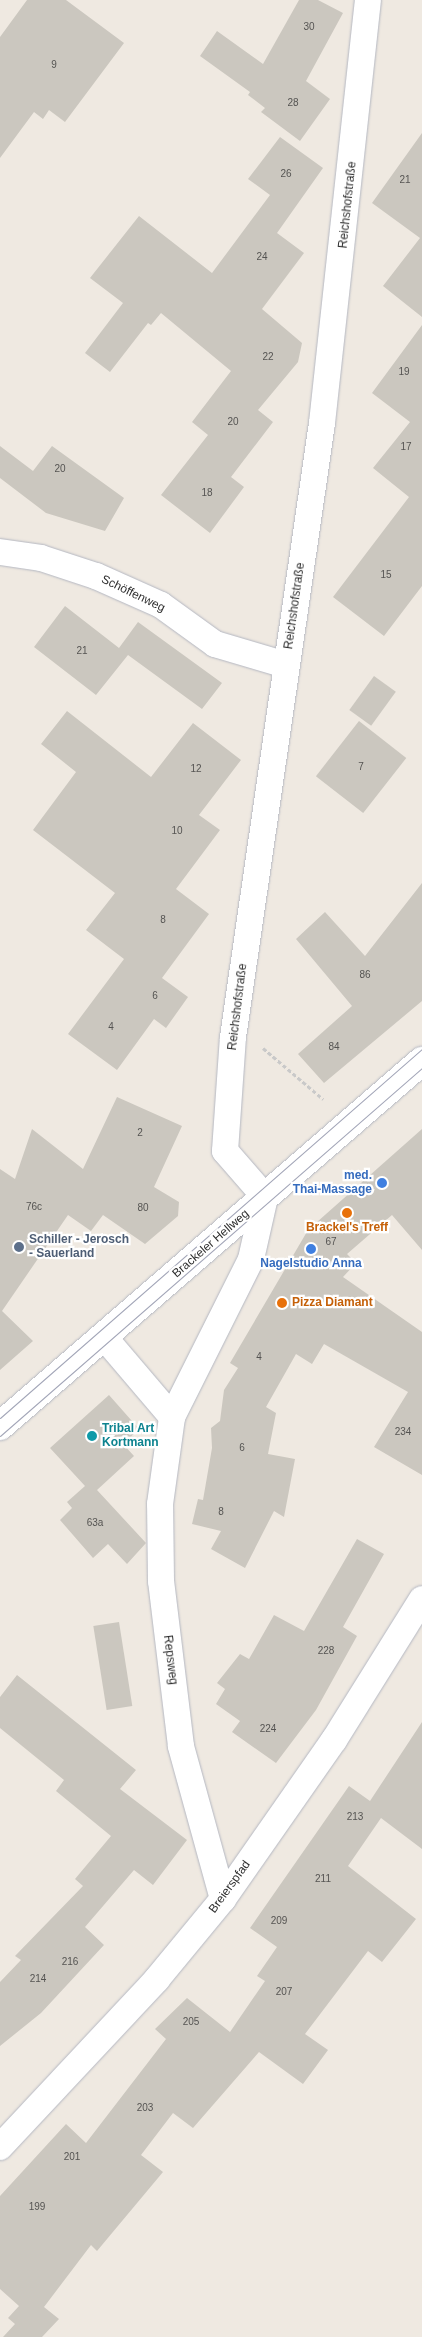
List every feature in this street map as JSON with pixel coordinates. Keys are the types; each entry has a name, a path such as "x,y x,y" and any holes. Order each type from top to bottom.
{"main road":[{"name":"Brackeler Hellweg","path":"0,1426 422,1061"}],"street":[{"name":"Reichshofstraße","path":"265,1197 225,1151 233,1038 322,423 368,0"},
{"name":"Schöffenweg","path":"0,552 41,558 96,576 161,605 215,644 286,665"},
{"name":"Repsweg","path":"223,1899 181,1746 161,1581 160,1504 172,1417 250,1259 265,1197"},
{"path":"104,1337 172,1417"},
{"name":"Breierspfad","path":"0,2147 157,1979 223,1899 334,1740 422,1599"}],"path":[{"path":"233,1038 252,1039 323,1099"}],"building":[{"path":"27,0 66,0 124,43 65,122 49,110 43,119 34,112 0,158 0,37"},
{"path":"299,0 318,0 343,13 306,81 330,99 300,141 261,112 265,108 248,95 250,92 200,56 217,31 263,64"},
{"path":"422,133 422,317 383,286 420,238 372,203"},
{"path":"280,137 323,168 277,233 304,253 262,309 302,343 298,362 258,410 273,422 231,477 244,487 210,533 161,495 208,435 192,422 231,371 161,313 151,325 148,323 110,372 85,353 123,303 90,278 139,216 212,273 270,195 248,179"},
{"path":"422,325 422,586 384,636 333,597 409,497 373,468 410,422 372,393"},
{"path":"0,446 33,471 52,446 124,498 105,531 46,513 0,478"},
{"path":"65,606 119,648 138,622 222,683 202,709 128,655 96,695 34,647"},
{"path":"374,676 396,692 371,726 349,710"},
{"path":"67,711 151,777 193,723 241,760 199,815 220,830 176,889 209,914 162,978 188,997 166,1028 154,1019 117,1070 68,1034 124,959 86,930 115,893 33,830 76,772 41,744"},
{"path":"359,721 406,758 363,813 316,776"},
{"path":"422,883 422,1001 324,1083 298,1054 352,1006 296,939 325,912 365,956"},
{"path":"117,1097 182,1126 154,1187 179,1202 178,1216 145,1244 103,1215 91,1231 68,1215 2,1311 33,1341 0,1370 0,1169 15,1179 32,1129 83,1169"},
{"path":"422,1129 422,1250 392,1215 347,1254 356,1263 343,1277 422,1332 422,1475 374,1447 408,1392 324,1344 312,1364 296,1354 266,1407 276,1413 268,1454 295,1459 284,1517 274,1511 245,1568 211,1549 221,1531 192,1524 198,1499 203,1500 212,1448 211,1428 220,1421 224,1390 238,1368 230,1363 308,1230"},
{"path":"109,1395 139,1429 123,1444 134,1456 97,1490 146,1543 127,1564 108,1544 93,1558 60,1520 72,1508 67,1502 85,1486 50,1448"},
{"path":"357,1539 384,1554 343,1627 357,1636 316,1710 276,1763 232,1732 240,1721 216,1704 225,1689 217,1683 240,1654 249,1659 274,1615 304,1631"},
{"path":"119,1622 132,1706 107,1710 93,1626"},
{"path":"17,1675 136,1770 120,1789 187,1840 153,1885 134,1870 85,1927 104,1945 41,2013 0,2046 0,1982 21,1960 15,1956 83,1886 75,1879 111,1836 56,1791 64,1780 0,1728 0,1697"},
{"path":"422,1722 422,1849 381,1818 348,1866 416,1919 382,1962 368,1951 305,2034 328,2050 303,2084 259,2052 193,2128 173,2113 141,2155 163,2172 97,2251 91,2245 44,2307 59,2319 42,2337 3,2337 15,2324 8,2318 19,2306 0,2289 0,2196 66,2124 86,2143 166,2039 155,2029 187,1998 230,2032 265,1981 257,1976 277,1947 250,1928 349,1786 370,1801"}],"tram line":[{"path":"0,1418 422,1049"},
{"path":"0,1436 422,1068"}],"place":[{"name":"med. Thai-Massage","path":"382,1183"},
{"name":"Brackel's Treff","path":"347,1213"},
{"name":"Schiller - Jerosch - Sauerland","path":"19,1247"},
{"name":"Nagelstudio Anna","path":"311,1249"},
{"name":"Pizza Diamant","path":"282,1303"},
{"name":"Tribal Art Kortmann","path":"92,1436"}]}
